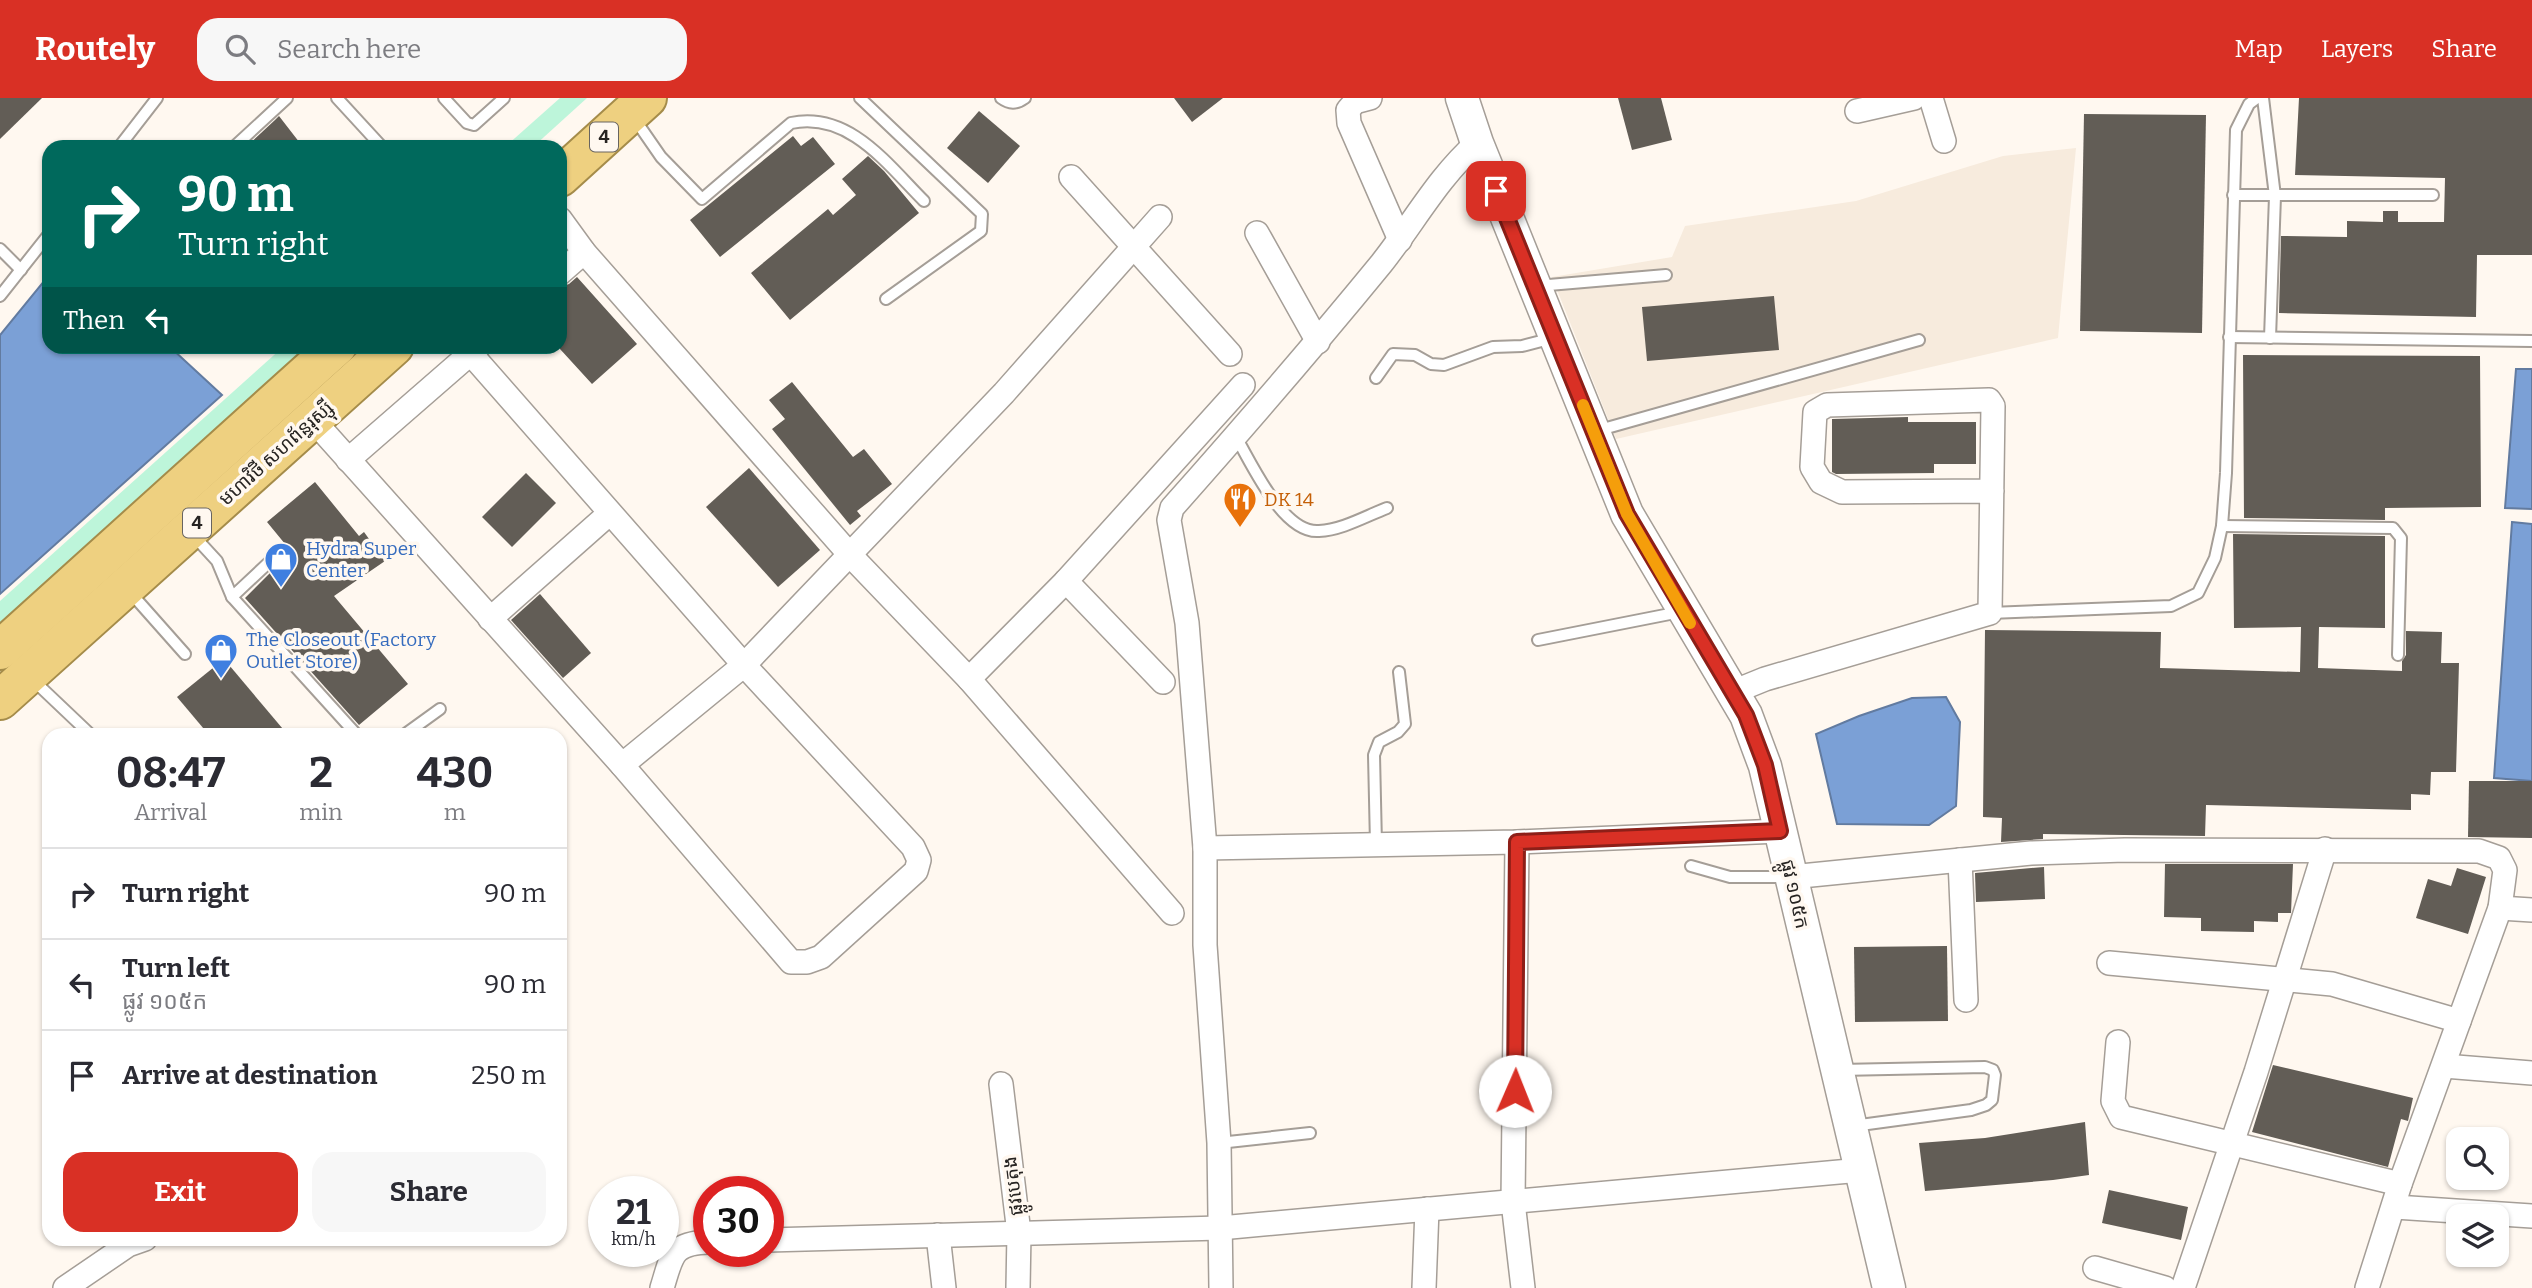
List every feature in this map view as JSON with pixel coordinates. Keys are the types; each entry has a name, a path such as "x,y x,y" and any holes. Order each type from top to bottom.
{"highway":[{"name":"4","path":"567,171 639,106"},
{"name":"មហាវិថី សហព័ន្ធរុស្ស៊ី","path":"0,649 328,354"},
{"name":"មហាវិថី សហព័ន្ធរុស្ស៊ី","path":"14,687 385,354"}],"main road":[{"name":"ផ្លូវ ១០៥ក","path":"1463,98 1476,143 1627,514 1746,715 1765,765 1889,1288"}],"street":[{"path":"1370,98 1356,102 1349,110 1349,123 1400,240"},
{"path":"1857,111 1914,98"},
{"path":"1931,98 1944,141"},
{"path":"1220,1288 1219,1143 1205,945 1205,848 1186,623 1168,520 1172,508 1318,342 1400,240 1457,161 1476,143"},
{"path":"1071,177 1230,354"},
{"path":"622,765 744,665 1004,393 1160,217"},
{"path":"567,229 584,252 850,556 969,679 1172,914"},
{"path":"1257,233 1318,342"},
{"path":"567,267 584,252"},
{"path":"348,460 465,354"},
{"path":"313,420 622,765 791,962 807,962 821,957 916,871 919,860 913,847 744,665 475,354"},
{"path":"969,679 1066,581 1243,385"},
{"path":"1733,692 1765,679 1990,613 1992,491 1993,406 1989,400 1827,405 1815,412 1812,467 1821,482 1842,492 1992,491"},
{"path":"490,619 610,513"},
{"path":"1066,581 1163,682"},
{"path":"1205,848 1517,842 1780,831"},
{"path":"1517,842 1513,1202 1524,1288"},
{"path":"2183,1288 2286,978 2325,849"},
{"path":"1791,877 2031,853 2125,850 2479,851 2499,858 2505,870 2500,908 2400,1184 2395,1207 2367,1288"},
{"path":"1960,859 1966,1000"},
{"path":"2500,908 2532,910"},
{"path":"2109,963 2332,984 2459,1021"},
{"path":"2118,1042 2113,1101 2121,1117 2400,1184"},
{"path":"2444,1066 2532,1073"},
{"name":"ផ្លូវបេតុង","path":"1001,1084 1018,1233 1018,1288"},
{"path":"784,1240 1220,1228 1861,1170"},
{"path":"2395,1207 2532,1216"},
{"path":"1423,1288 1427,1209"},
{"path":"938,1235 944,1288"},
{"path":"662,1288 673,1254 679,1247 693,1243"},
{"path":"65,1288 127,1246"},
{"path":"2095,1268 2165,1288"}],"lane":[{"path":"125,140 157,98"},
{"path":"242,140 287,98"},
{"path":"337,98 376,140"},
{"path":"444,98 467,123 474,125 504,98"},
{"path":"860,98 982,214 981,231 886,299"},
{"path":"1001,98 1010,103 1020,102 1025,98"},
{"path":"1990,613 2171,606 2198,593 2215,558 2222,526 2236,130 2249,104 2260,98 2275,196 2270,338"},
{"path":"639,106 662,157 702,199 791,123 808,120 825,121 863,141 924,201"},
{"path":"2233,195 2433,195"},
{"path":"0,296 42,243"},
{"path":"0,249 20,270"},
{"path":"1534,286 1666,275"},
{"path":"2229,337 2532,341"},
{"path":"1376,378 1393,354 1415,355 1432,364 1444,365 1493,347 1522,346 1555,338"},
{"path":"1594,432 1919,340"},
{"path":"1236,437 1282,512 1301,528 1317,532 1331,529 1387,508"},
{"path":"2222,526 2393,528 2401,538 2398,655"},
{"path":"189,530 217,561 232,597 351,728"},
{"path":"232,597 280,552"},
{"path":"126,587 185,654"},
{"path":"1538,640 1683,611"},
{"path":"1376,844 1374,755 1380,742 1398,732 1405,724 1399,672"},
{"path":"14,687 80,728"},
{"path":"414,728 440,709"},
{"path":"1691,866 1730,877 1791,877"},
{"path":"1837,1070 1985,1067 1993,1070 1995,1075 1992,1100 1986,1105 1971,1110 1850,1126"},
{"path":"1219,1143 1310,1133"}],"shaded area":[{"path":"2076,148 2058,338 1616,439 1552,277 1672,257 1685,226 1856,201 2003,156"}],"green space":[{"path":"560,98 587,98 541,140 513,140"},
{"path":"275,354 302,354 0,624 0,601"}],"water":[{"path":"42,284 42,354 178,354 222,395 0,594 0,335"},
{"path":"2516,369 2532,369 2532,509 2505,508"},
{"path":"2512,522 2532,524 2532,781 2494,778"},
{"path":"1946,697 1960,722 1956,806 1929,825 1837,824 1816,734 1912,698"}],"building":[{"path":"0,98 42,98 0,139"},
{"path":"1174,98 1223,98 1192,122"},
{"path":"1618,98 1661,98 1672,140 1632,150"},
{"path":"2299,98 2532,98 2532,255 2477,255 2476,317 2279,313 2281,236 2347,237 2347,221 2383,222 2383,211 2398,211 2398,222 2444,222 2445,178 2295,175"},
{"path":"979,111 1020,146 988,183 947,148"},
{"path":"2084,114 2206,115 2202,333 2080,331"},
{"path":"279,116 298,140 254,140"},
{"path":"793,136 801,146 813,137 835,164 720,257 690,220"},
{"path":"868,156 919,213 790,320 751,273 828,209 833,215 856,195 842,179"},
{"path":"577,277 637,344 592,384 565,354 567,354 569,284"},
{"path":"1774,296 1779,350 1647,361 1642,307"},
{"path":"2243,355 2480,356 2481,507 2385,508 2385,520 2244,518"},
{"path":"792,382 853,457 864,449 892,484 857,511 861,516 850,525 772,429 785,419 769,400"},
{"path":"1908,417 1908,422 1976,422 1976,464 1934,464 1934,473 1832,472 1832,419"},
{"path":"749,468 820,550 778,587 706,507"},
{"path":"526,473 556,503 512,547 482,517"},
{"path":"315,482 359,536 364,532 385,561 334,596 408,684 359,725 245,598 290,550 267,522"},
{"path":"2233,534 2385,536 2385,628 2319,627 2318,668 2402,671 2402,661 2406,655 2406,631 2442,632 2441,663 2459,663 2456,772 2431,772 2430,795 2411,794 2411,810 2206,805 2205,836 2043,834 2043,839 2001,842 2002,818 1983,817 1985,630 2161,632 2160,668 2300,672 2301,627 2234,628"},
{"path":"540,594 591,653 563,678 511,620"},
{"path":"224,659 282,728 203,728 177,697"},
{"path":"2469,781 2532,781 2532,838 2468,837"},
{"path":"2165,864 2293,864 2291,913 2278,913 2278,922 2254,921 2254,932 2201,931 2201,918 2164,917"},
{"path":"2044,867 2045,899 1976,902 1975,873"},
{"path":"2457,868 2486,877 2468,934 2416,918 2428,879 2451,886"},
{"path":"1947,946 1948,1021 1855,1022 1854,947"},
{"path":"2273,1065 2413,1098 2408,1121 2401,1119 2388,1167 2252,1132"},
{"path":"2085,1122 2089,1175 1925,1191 1919,1143 1985,1138"},
{"path":"2109,1190 2188,1207 2181,1240 2102,1223"}],"slow traffic":[{"path":"1583,405 1627,514 1690,623"}],"place":[{"name":"DK 14","path":"1240,529"},
{"name":"Hydra Super Center","path":"281,589"},
{"name":"The Closeout (Factory Outlet Store)","path":"221,680"}],"route":[{"path":"1496,191 1627,514 1746,715 1765,765 1780,831 1517,842 1515,1091"}]}
